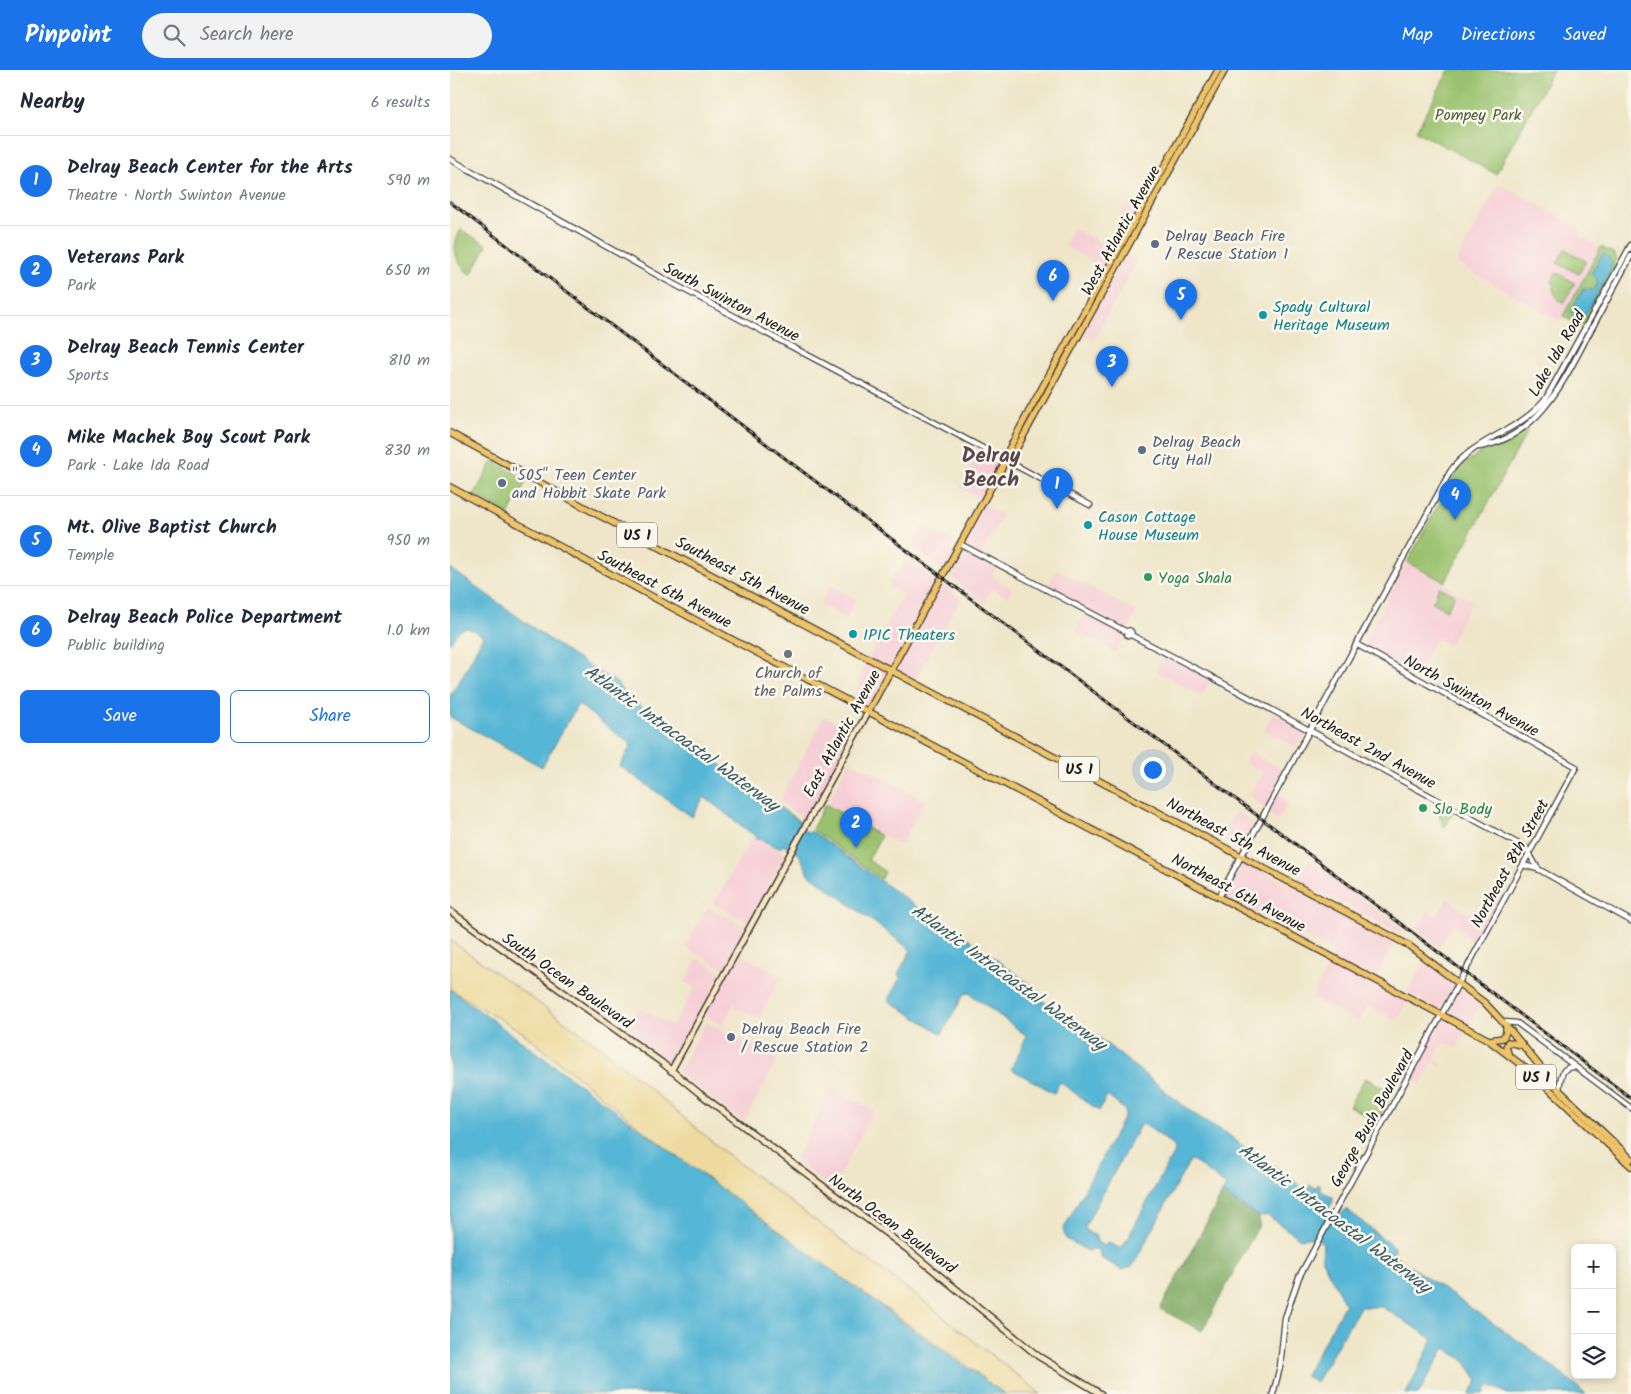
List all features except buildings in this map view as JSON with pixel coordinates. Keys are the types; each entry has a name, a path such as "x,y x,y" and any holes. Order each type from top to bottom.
{"main road":[{"name":"West Atlantic Avenue","path":"1006,460 1008,451 1094,307 1102,279 1218,70"},
{"name":"West Atlantic Avenue","path":"1029,418 1030,410 1225,70"},
{"path":"1006,460 1014,453 1027,427 1029,418"},
{"name":"Southeast 5th Avenue","path":"450,432 569,499 891,669"},
{"name":"East Atlantic Avenue","path":"671,1071 1006,460"},
{"name":"Southeast 6th Avenue","path":"450,487 868,712"},
{"name":"Northeast 5th Avenue","path":"891,669 1394,936 1477,996 1504,1023"},
{"name":"Northeast 6th Avenue","path":"868,712 1487,1039 1508,1053 1631,1166"},
{"name":"South Ocean Boulevard","path":"450,911 624,1034 671,1071"},
{"path":"1487,1039 1499,1040 1503,1038 1506,1032 1504,1023"},
{"name":"US 1","path":"1504,1023 1559,1090 1631,1159"},
{"path":"1508,1053 1506,1047 1508,1042 1523,1046"},
{"name":"North Ocean Boulevard","path":"671,1071 911,1252 1038,1356 1101,1394"}],"street":[{"name":"South Swinton Avenue","path":"450,159 668,281 1006,460"},
{"name":"Lake Ida Road","path":"1557,387 1584,331 1631,245"},
{"name":"Lake Ida Road","path":"1220,897 1450,472 1462,458 1477,448 1502,440 1521,430 1545,409 1585,341 1631,256"},
{"path":"1584,331 1585,341"},
{"path":"1006,460 1090,505"},
{"name":"Northeast 2nd Avenue","path":"960,544 1310,729 1526,848 1528,855 1538,869 1631,921"},
{"name":"North Swinton Avenue","path":"1356,644 1576,767"},
{"name":"Northeast 8th Street","path":"1465,972 1576,767"},
{"path":"1523,865 1538,869"},
{"name":"George Bush Boulevard","path":"1273,1394 1280,1367 1288,1307 1294,1289 1334,1211 1465,972"},
{"path":"1504,1023 1516,1022 1631,1108"},
{"path":"1559,1090 1562,1072 1567,1067 1574,1067"}],"shaded area":[{"path":"1502,185 1579,227 1581,237 1600,247 1560,321 1456,263 1497,186"},
{"path":"1128,202 1138,208 1115,250 1137,261 1094,340 1082,334 1115,273 1064,246 1073,228 1106,245"},
{"path":"981,449 1003,461 982,500 960,488"},
{"path":"984,504 1003,515 980,556 997,566 992,577 1012,588 1007,597 992,588 984,603 912,546 923,526 961,546"},
{"path":"907,560 937,582 867,708 851,698 860,683 859,678 866,663 903,594 888,584"},
{"path":"1407,562 1472,601 1449,645 1436,638 1417,673 1367,646 1365,641"},
{"path":"1057,569 1137,612 1127,630 1047,588"},
{"path":"940,584 961,599 915,679 897,670 896,666"},
{"path":"830,585 857,599 846,618 820,604"},
{"path":"1085,613 1124,635 1115,652 1076,631"},
{"path":"1164,655 1211,679 1202,696 1157,671"},
{"path":"1273,713 1306,731 1296,747 1264,730"},
{"path":"824,716 854,732 806,821 779,801"},
{"path":"1250,752 1283,770 1273,791 1288,803 1278,821 1249,795 1263,772 1244,762"},
{"path":"850,761 926,800 901,845 827,804"},
{"path":"1237,811 1254,825 1240,850 1220,838"},
{"path":"753,837 785,854 748,922 713,904"},
{"path":"1309,859 1402,929 1400,933 1298,880"},
{"path":"1244,861 1395,940 1374,983 1407,1002 1397,1021 1367,1005 1359,1022 1311,998 1335,952 1225,897"},
{"path":"1448,899 1465,913 1500,900 1476,944 1453,924 1439,947 1416,928 1429,911 1436,916"},
{"path":"708,907 747,927 734,950 781,977 759,1017 734,1008 736,1001 723,1025 699,1012 670,1064 624,1032 638,1008 673,1026 694,988 685,982 697,958 721,972 712,988 718,991 729,971 684,947"},
{"path":"1425,960 1481,1004 1457,1048 1443,1042 1435,1059 1442,1063 1441,1066 1433,1062 1421,1084 1409,1077 1445,1013 1407,992"},
{"path":"706,1022 777,1060 744,1122 677,1073"},
{"path":"831,1088 874,1111 832,1188 794,1160 821,1112 819,1111"}],"green space":[{"name":"Pompey Park","path":"1449,70 1553,70 1496,174 1416,131"},
{"path":"461,230 487,245 471,275 461,266 456,254 456,242"},
{"path":"1601,247 1615,254 1617,264 1584,326 1580,326 1563,316"},
{"path":"1565,249 1586,261 1579,274 1557,263"},
{"path":"1556,272 1575,283 1564,303 1557,297 1553,289"},
{"path":"1525,431 1527,432 1445,582 1410,564 1408,561 1453,478 1465,463 1484,450"},
{"path":"493,461 527,480 508,515 474,495"},
{"path":"1439,587 1455,595 1447,610 1432,602 1437,594 1439,595 1436,593"},
{"path":"825,804 881,836 868,860 885,872 881,879 812,829"},
{"path":"1439,805 1453,813 1445,827 1437,808"},
{"path":"1365,1078 1392,1092 1377,1121 1349,1106"},
{"path":"1222,1194 1259,1217 1259,1225 1202,1331 1160,1309"}],"sand":[{"path":"450,940 598,1045 729,1156 926,1303 1041,1394 1003,1394 964,1363 738,1206 522,1032 450,989"}],"water":[{"path":"1605,254 1612,262 1611,270 1584,317 1578,319 1571,312 1583,289 1593,290 1597,285 1598,280 1591,273 1602,255"},
{"name":"Atlantic Intracoastal Waterway","path":"450,568 571,655 617,683 623,692 648,712 799,821 800,828 807,832 813,832 958,937 961,933 1040,992 1039,998 1086,1031 1088,1029 1194,1114 1226,1133 1307,1191 1310,1185 1316,1188 1318,1184 1320,1185 1321,1191 1333,1197 1328,1210 1336,1219 1346,1209 1394,1247 1395,1255 1404,1262 1529,1348 1586,1394 1508,1394 1489,1385 1484,1394 1470,1394 1478,1380 1465,1361 1445,1348 1418,1394 1406,1394 1433,1339 1382,1307 1360,1307 1316,1382 1305,1376 1345,1304 1322,1260 1323,1243 1314,1237 1300,1239 1267,1215 1259,1217 1222,1194 1226,1185 1193,1161 1189,1162 1132,1267 1122,1270 1101,1258 1099,1251 1094,1248 1088,1251 1066,1239 1063,1230 1125,1115 1125,1110 1107,1096 1099,1111 1060,1082 1054,1093 1011,1069 1027,1036 969,993 964,994 942,1034 888,1000 901,976 898,974 911,950 809,874 799,854 784,845 779,848 759,839 704,797 692,817 620,766 631,745 578,704 542,767 450,717 450,695 466,670 483,636 464,628 458,632 450,643","holes":["1144,1124 1174,1146 1175,1150 1123,1247 1119,1248 1108,1242 1104,1246 1097,1242 1096,1236 1086,1231 1085,1226 1140,1125"]},
{"path":"450,989 904,1323 1005,1394 450,1394"}],"railway":[{"path":"450,202 786,459 1631,1098"}],"place":[{"name":"Delray Beach Fire / Rescue Station 1","path":"1155,244"},
{"name":"Delray Beach Police Department","path":"1053,301"},
{"name":"Spady Cultural Heritage Museum","path":"1263,315"},
{"name":"Mt. Olive Baptist Church","path":"1181,320"},
{"name":"Delray Beach Tennis Center","path":"1112,387"},
{"name":"Delray Beach City Hall","path":"1142,450"},
{"name":"\"505\" Teen Center and Hobbit Skate Park","path":"502,483"},
{"name":"Delray Beach Center for the Arts","path":"1057,509"},
{"name":"Mike Machek Boy Scout Park","path":"1455,520"},
{"name":"Cason Cottage House Museum","path":"1088,525"},
{"name":"Yoga Shala","path":"1148,577"},
{"name":"IPIC Theaters","path":"853,634"},
{"name":"Church of the Palms","path":"788,654"},
{"name":"Slo Body","path":"1423,808"},
{"name":"Veterans Park","path":"856,848"},
{"name":"Delray Beach Fire / Rescue Station 2","path":"731,1037"}],"district":[{"name":"Delray Beach","path":"991,467"}]}
